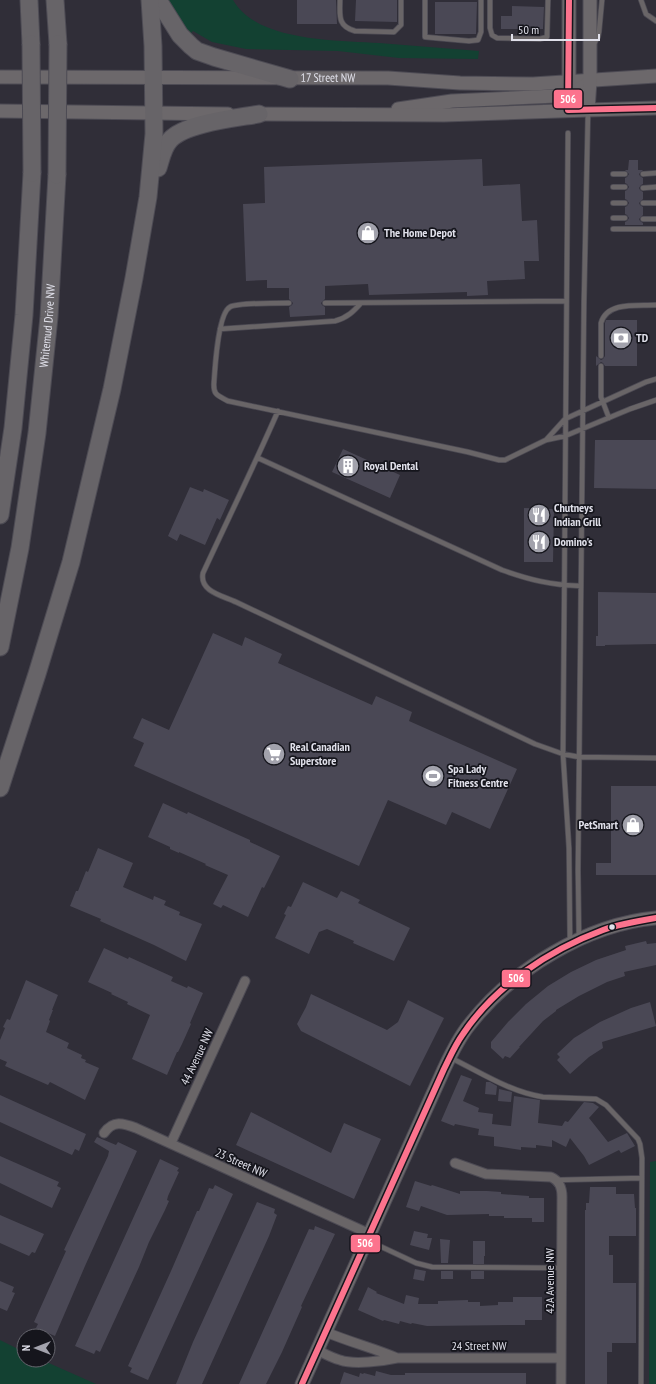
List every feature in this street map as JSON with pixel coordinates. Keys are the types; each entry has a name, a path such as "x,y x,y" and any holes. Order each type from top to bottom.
{"highway":[{"name":"Whitemud Drive NW","path":"0,515 13,428 24,315 32,173 31,44 29,0"},
{"name":"Whitemud Drive NW","path":"0,647 20,548 37,433 49,317 57,175 58,44 55,0"},
{"path":"0,788 71,562 112,389 134,278 153,158 155,112 150,0"},
{"path":"158,0 180,35 197,51 290,79"},
{"path":"148,197 165,146 171,139 195,126 220,120 259,114"}],"main road":[{"path":"568,110 569,0"},
{"path":"588,110 590,81 590,0"},
{"name":"17 Street NW","path":"0,77 290,79 388,78 569,88 590,81 656,76"},
{"path":"352,116 452,101 552,97 569,88"},
{"path":"0,111 155,112 352,116 444,115 656,108"},
{"path":"302,1384 449,1058 469,1025 507,984 543,959 574,942 614,926 656,918"}],"street":[{"name":"44 Avenue NW","path":"171,1143 245,981"},
{"name":"23 Street NW","path":"104,1133 110,1126 120,1123 136,1128 171,1143 368,1237"},
{"path":"455,1163 486,1174 544,1176 557,1180"},
{"name":"42A Avenue NW","path":"557,1180 560,1185 562,1197 561,1384"},
{"name":"24 Street NW","path":"326,1332 344,1340 381,1351 397,1358"},
{"name":"24 Street NW","path":"317,1350 341,1361 347,1362 382,1361 397,1358 561,1358"}],"lane":[{"path":"340,0 340,21 349,29 355,31 394,32 401,25 401,0"},
{"path":"425,0 425,36 469,41 478,40 481,32 480,0"},
{"path":"490,0 490,28 492,35 497,38 540,39 547,37 548,0"},
{"path":"590,51 598,37 602,0"},
{"path":"641,0 646,14 656,21"},
{"path":"574,942 579,757 588,110"},
{"path":"568,133 564,754 574,942"},
{"path":"643,174 656,173"},
{"path":"613,174 625,174"},
{"path":"613,187 625,187"},
{"path":"643,188 656,187"},
{"path":"613,203 625,203"},
{"path":"643,203 656,203"},
{"path":"613,218 625,218"},
{"path":"643,219 656,219"},
{"path":"613,229 656,229"},
{"path":"325,303 566,301"},
{"path":"289,303 239,305 230,307 224,313 220,329 213,389 215,394 228,401 468,452 498,460 505,460 546,440 565,436 656,400"},
{"path":"220,329 335,321 342,319 361,303"},
{"path":"601,356 601,323 602,319 608,312 617,307 656,305"},
{"path":"601,366 602,402 609,418"},
{"path":"546,440 565,419 646,382 656,379"},
{"path":"278,411 258,458 238,496 203,573 203,580 206,588 535,744 564,754 579,757 656,758"},
{"path":"258,458 502,570 537,582 581,586"},
{"path":"449,1058 522,1093 543,1097 591,1098 600,1101 606,1105 638,1139 642,1158 642,1384"},
{"path":"557,1180 642,1178"},
{"path":"368,1237 416,1263 426,1266 562,1268"}],"green space":[{"path":"167,0 233,0 244,14 260,24 299,36 342,41 479,51 478,59 399,58 338,51 246,49 212,42 193,31 188,36"},
{"path":"656,1161 656,1384 649,1384 650,1162"},
{"path":"0,1340 16,1348 16,1368 56,1368 56,1366 96,1384 0,1384"}],"building":[{"path":"297,0 336,0 337,24 297,24"},
{"path":"356,0 397,0 397,22 355,21"},
{"path":"435,2 477,2 476,34 435,34"},
{"path":"512,6 544,7 543,29 501,29 501,16 512,16"},
{"name":"The Home Depot","path":"482,159 483,186 520,184 522,221 537,220 539,261 524,261 525,279 487,281 488,295 467,296 467,292 369,295 368,284 325,286 325,299 321,303 325,307 325,315 290,317 289,307 293,303 289,299 289,288 267,288 267,280 246,281 243,204 265,203 264,167"},
{"path":"629,160 638,160 638,170 643,170 639,174 643,178 643,184 639,188 643,192 643,199 639,203 643,207 643,215 639,219 643,225 625,225 625,222 629,218 625,214 625,207 629,203 625,199 625,191 629,187 625,183 625,178 629,174 625,170 628,170"},
{"name":"TD","path":"606,320 637,320 637,366 605,366 601,362 596,366 596,356 601,360 605,356"},
{"path":"595,440 656,440 656,489 594,488"},
{"path":"343,449 400,475 390,498 332,472"},
{"path":"190,487 203,492 204,489 229,500 220,520 217,518 205,545 180,534 177,541 168,536"},
{"path":"524,508 554,509 553,562 524,562"},
{"path":"598,592 656,593 656,644 596,646 596,636 598,636"},
{"name":"Real Canadian Superstore","path":"213,633 242,646 245,637 282,654 278,663 372,705 376,696 412,712 409,721 517,769 490,829 452,812 446,825 388,800 359,866 134,766 144,743 133,738 142,718 169,730"},
{"name":"PetSmart","path":"611,786 656,786 656,875 596,875 596,863 611,863"},
{"path":"163,803 187,814 188,812 250,840 250,842 280,856 264,888 262,887 248,917 223,905 221,908 213,904 228,875 170,849 170,847 148,837"},
{"path":"98,848 133,863 123,887 153,900 154,896 166,901 164,905 180,912 179,915 202,924 186,961 100,921 101,919 70,906 86,871 88,872"},
{"path":"303,882 337,898 341,891 360,900 358,903 410,928 394,961 353,943 354,941 327,929 319,932 309,954 275,938 286,915 284,914 288,906 291,907"},
{"path":"646,941 647,944 656,943 656,965 624,972 625,976 607,982 579,996 556,1010 543,1021 510,1058 505,1056 503,1059 491,1048 491,1042 508,1022 526,1004 548,986 571,972 596,960 626,950 625,946"},
{"path":"104,948 128,959 129,957 173,977 171,981 187,988 188,986 203,993 190,1023 191,1024 167,1075 132,1059 150,1015 127,1004 128,1002 111,994 112,993 88,982"},
{"path":"26,980 58,995 46,1032 69,1043 67,1048 82,1055 81,1058 86,1060 85,1062 99,1068 85,1100 50,1082 48,1085 5,1066 7,1062 0,1059 0,1040 5,1028 3,1027 7,1019 10,1020"},
{"path":"311,994 387,1030 398,1022 408,1000 444,1018 410,1086 301,1031 297,1024"},
{"path":"650,1002 656,1026 602,1042 603,1048 589,1057 570,1074 557,1060 560,1057 557,1054 574,1038 600,1022 631,1008"},
{"path":"461,1075 472,1079 463,1101 479,1108 478,1112 493,1114 492,1124 511,1126 514,1096 540,1100 538,1123 562,1126 565,1121 568,1122 584,1102 593,1103 599,1107 589,1118 608,1142 627,1133 635,1146 621,1153 619,1150 589,1165 570,1138 566,1147 552,1140 552,1147 536,1145 536,1148 521,1147 521,1150 494,1146 494,1137 478,1135 479,1129 455,1124 454,1126 441,1121"},
{"path":"486,1082 490,1082 497,1086 496,1095 485,1094"},
{"path":"499,1089 512,1092 511,1102 498,1101"},
{"path":"0,1095 86,1134 79,1151 75,1149 72,1155 0,1122"},
{"path":"251,1112 331,1153 344,1123 381,1139 354,1199 236,1145"},
{"path":"97,1137 116,1145 118,1142 137,1151 56,1334 56,1328 36,1328 38,1324 34,1322 66,1251 64,1250 108,1156 109,1151 94,1142"},
{"path":"0,1156 59,1182 57,1186 61,1188 52,1208 0,1183"},
{"path":"160,1159 179,1168 177,1171 179,1172 168,1196 167,1200 169,1201 100,1352 96,1350 94,1354 75,1346"},
{"path":"415,1181 460,1194 460,1191 487,1191 501,1192 501,1194 529,1196 529,1198 544,1198 544,1222 532,1222 532,1218 504,1218 504,1216 489,1216 489,1214 447,1215 421,1206 419,1211 406,1207"},
{"path":"215,1185 233,1194 148,1380 130,1372 132,1368 128,1366 197,1211 199,1211 209,1188 213,1189"},
{"path":"590,1187 616,1187 616,1194 634,1194 636,1208 636,1236 609,1236 609,1255 613,1255 613,1283 636,1283 636,1343 612,1343 612,1352 607,1352 607,1384 585,1384 585,1210 586,1203 589,1203"},
{"path":"257,1202 275,1209 274,1213 277,1215 269,1236 202,1384 176,1384 193,1342"},
{"path":"0,1215 44,1234 35,1253 32,1252 29,1256 0,1243"},
{"path":"315,1226 335,1234 301,1306 302,1307 282,1352 266,1384 239,1384 309,1229 314,1230"},
{"path":"414,1231 428,1234 427,1238 432,1238 429,1250 410,1245"},
{"path":"440,1239 450,1240 448,1263 441,1263"},
{"path":"473,1241 485,1241 484,1264 473,1264"},
{"path":"415,1269 426,1271 424,1281 413,1279"},
{"path":"441,1271 453,1271 453,1279 441,1279"},
{"path":"471,1271 484,1271 484,1279 471,1279"},
{"path":"0,1281 14,1287 12,1292 15,1293 7,1311 0,1308"},
{"path":"368,1287 377,1292 376,1293 404,1304 406,1295 419,1298 418,1304 438,1304 438,1301 468,1300 468,1302 480,1302 480,1306 498,1305 498,1302 513,1302 513,1297 542,1297 542,1320 525,1320 525,1325 427,1326 400,1321 399,1324 383,1321 358,1310"},
{"path":"376,1371 391,1375 405,1375 405,1373 526,1373 526,1384 340,1384 344,1372 359,1377 360,1373 375,1376"}],"transit line":[{"name":"506","path":"569,0 568,110 656,108"},
{"name":"506","path":"302,1384 444,1069 463,1034 491,1000 507,985 543,959 583,938 603,930 656,918"}],"place":[{"name":"The Home Depot","path":"368,233"},
{"name":"TD","path":"621,338"},
{"name":"Royal Dental","path":"348,466"},
{"name":"Chutneys Indian Grill","path":"539,515"},
{"name":"Domino's","path":"539,542"},
{"name":"Real Canadian Superstore","path":"274,754"},
{"name":"Spa Lady Fitness Centre","path":"433,776"},
{"name":"PetSmart","path":"633,825"}]}
